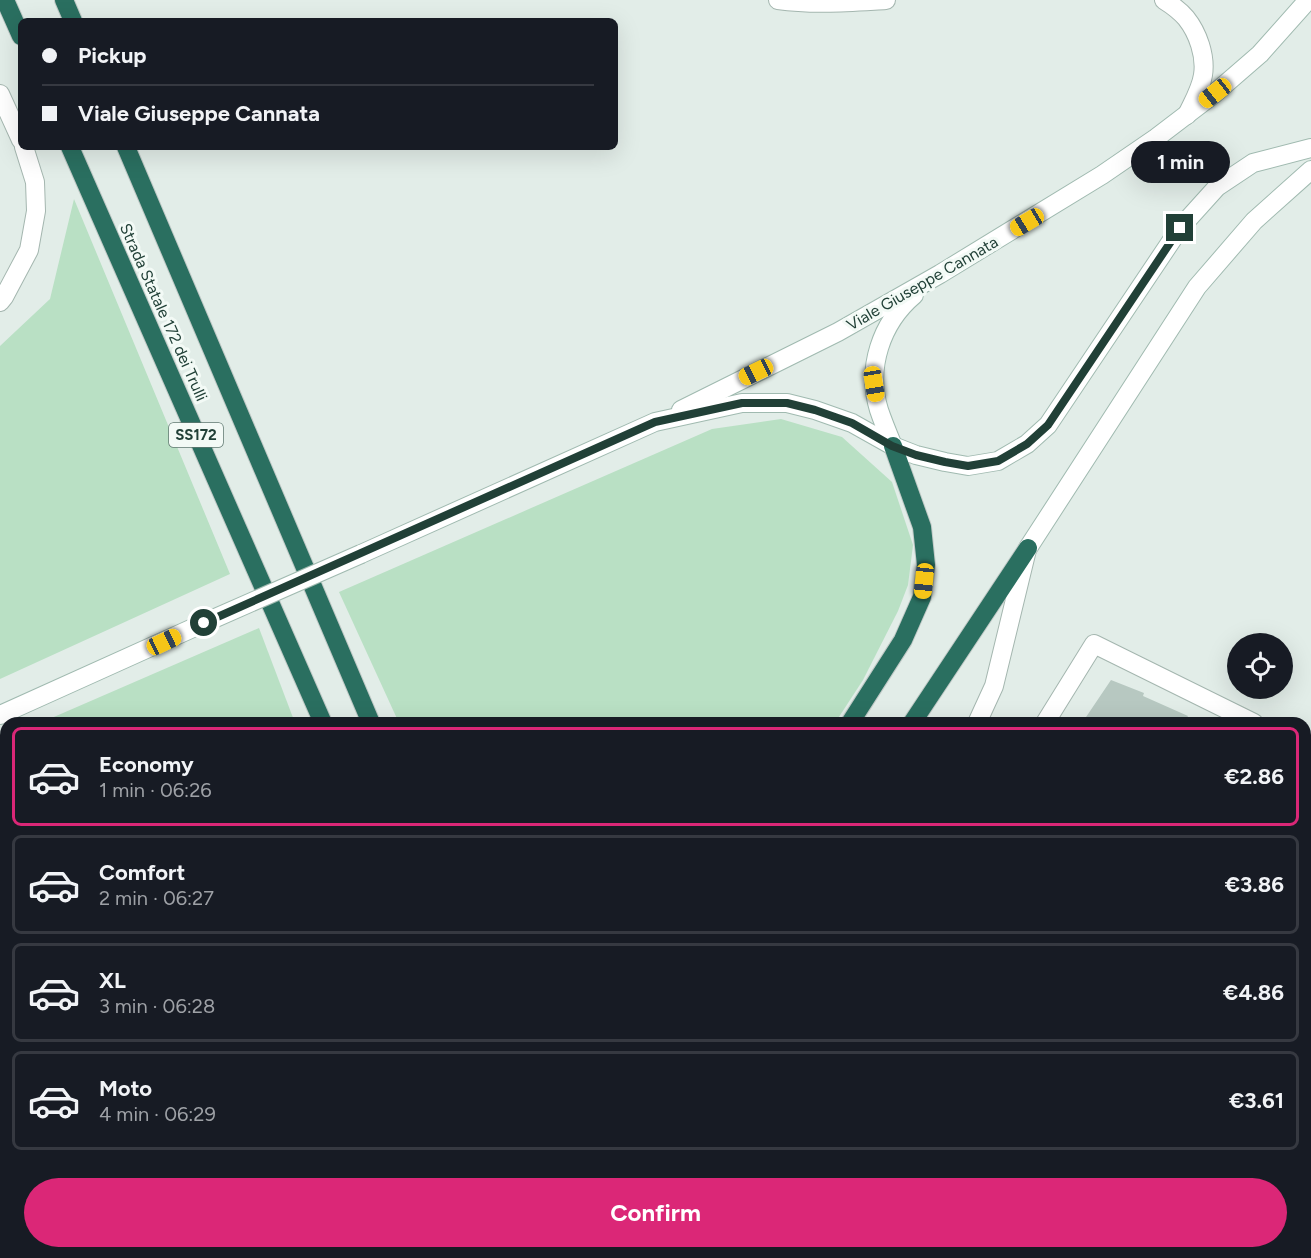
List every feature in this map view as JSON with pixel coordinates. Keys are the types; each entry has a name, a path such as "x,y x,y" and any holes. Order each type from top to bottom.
{"highway":[{"path":"5,0 18,29"},
{"path":"64,0 72,18"},
{"name":"Strada Statale 172 dei Trulli","path":"71,150 320,717"},
{"name":"Strada Statale 172 dei Trulli","path":"127,150 368,717"},
{"path":"854,717 903,640 922,597 926,565 922,527 892,446"},
{"path":"916,717 1028,548"}],"street":[{"path":"778,0 838,3 886,0"},
{"path":"1164,0 1185,16 1194,28 1204,62 1203,77 1187,115"},
{"name":"Viale Giuseppe Cannata","path":"655,422 837,332 940,274 1102,175 1215,93 1260,54 1308,0"},
{"path":"0,94 18,133"},
{"path":"0,715 655,422 742,403 787,403 852,423 892,446 916,455 968,466 998,461 1027,444 1048,425 1180,228 1217,187 1253,163 1311,148"},
{"path":"0,302 29,250 36,211 35,182 25,150"},
{"path":"980,717 994,686 1028,548 1197,287 1254,221 1311,170"},
{"path":"892,446 878,409 874,384 875,364 881,340 892,320 911,298 940,274"},
{"path":"1049,717 1094,644 1242,717"}],"green space":[{"path":"74,199 230,574 0,679 0,346 50,299"},
{"path":"781,419 842,437 892,482 913,545 908,585 898,611 863,680 839,717 396,717 339,592 712,429"},
{"path":"259,628 293,717 54,717"}],"building":[{"path":"1111,680 1144,693 1143,696 1188,716 1187,717 1086,717"}],"route":[{"path":"204,623 655,422 742,403 787,403 815,410 852,423 892,446 945,462 968,466 998,461 1027,444 1048,425 1180,228"}]}
